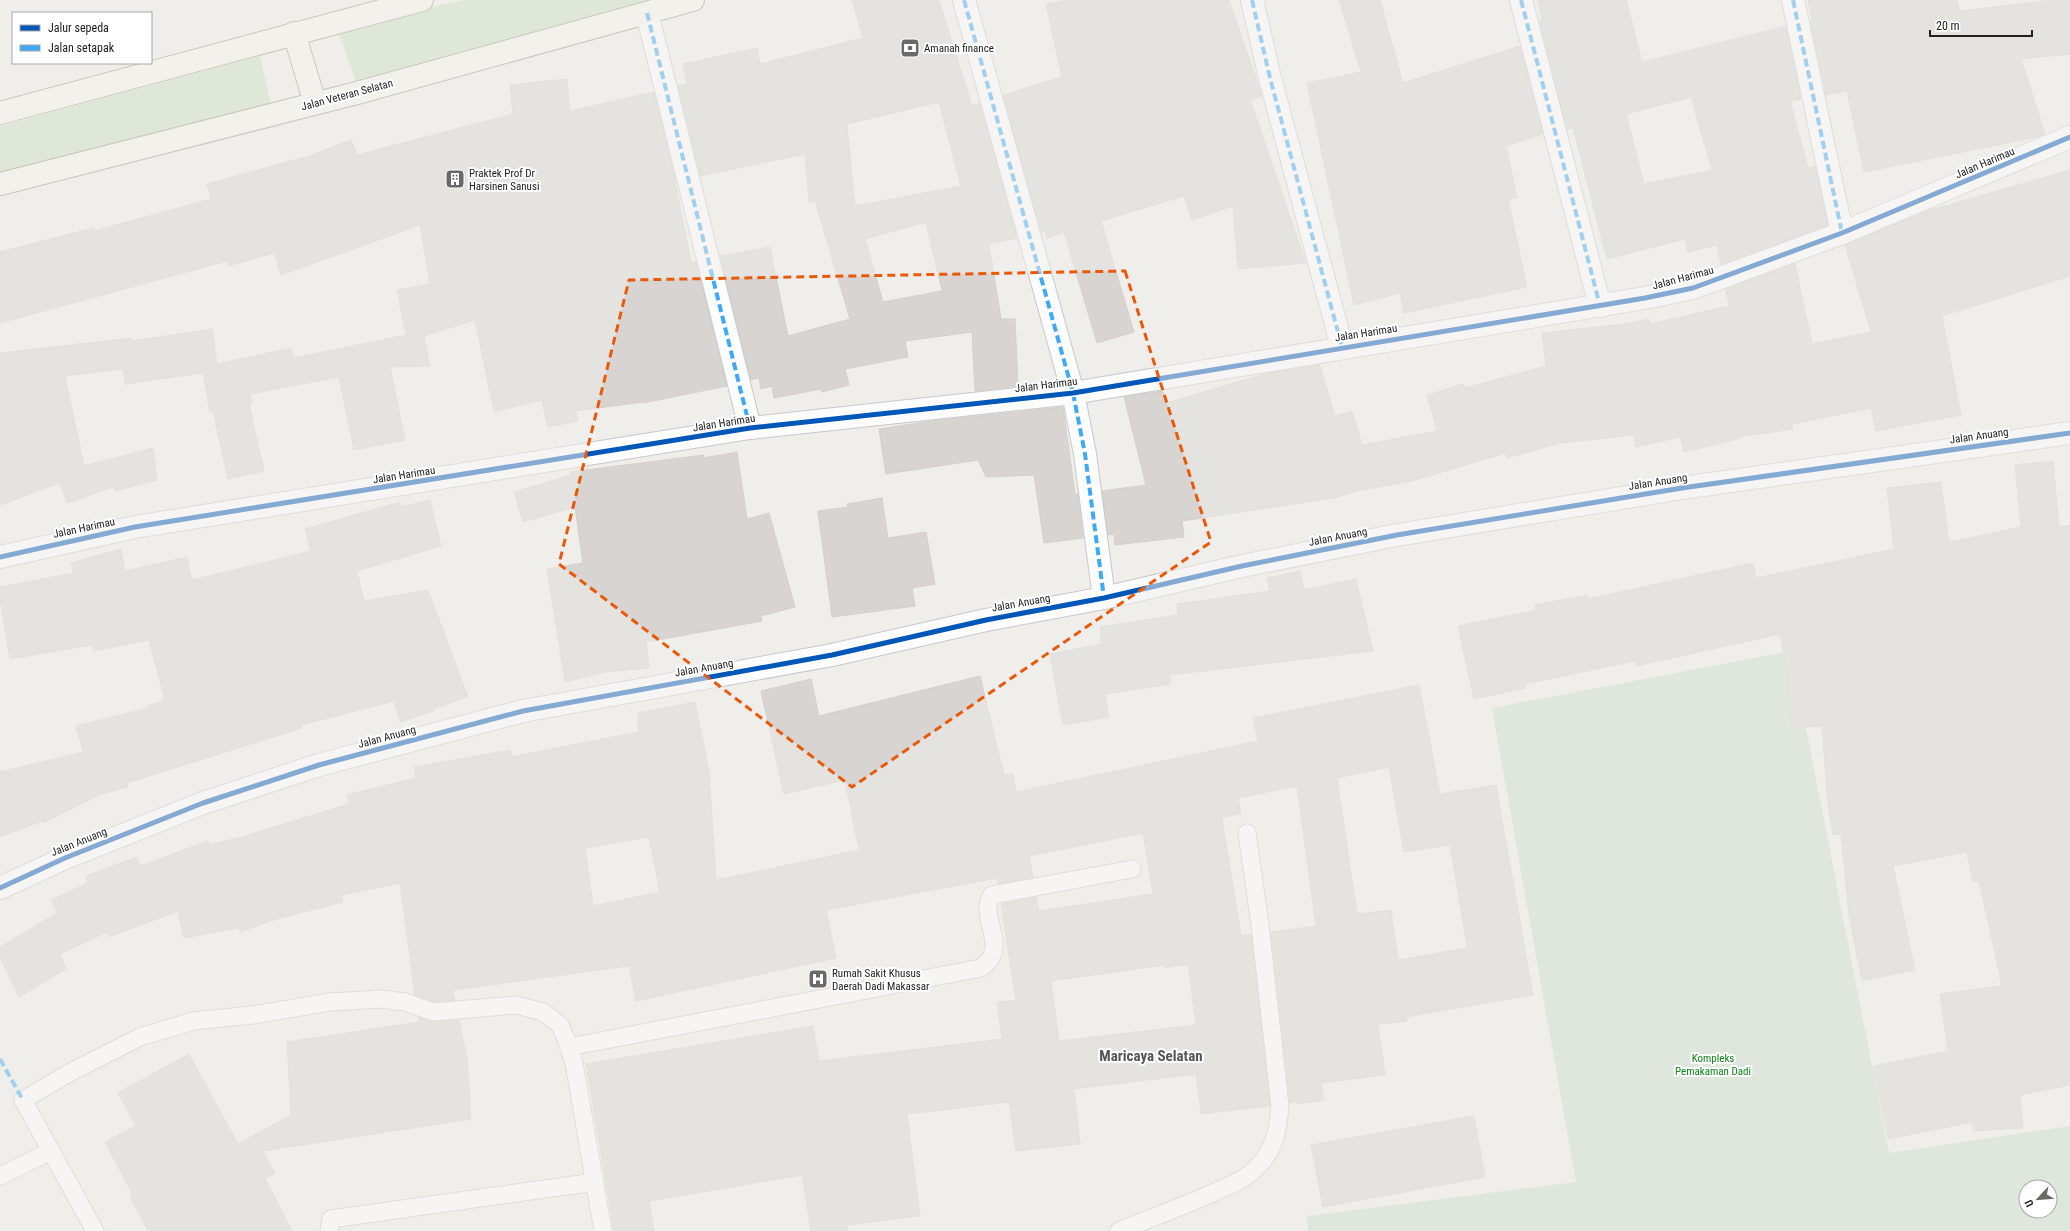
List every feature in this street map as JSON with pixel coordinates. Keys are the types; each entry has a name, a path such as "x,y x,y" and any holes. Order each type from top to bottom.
{"main road":[{"path":"0,113 294,33 422,0"},
{"name":"Jalan Veteran Selatan","path":"0,184 315,103 693,0"},
{"path":"294,33 315,103"}],"street":[{"path":"964,0 1073,393 1085,454 1104,598"},
{"path":"1252,0 1270,78 1342,347"},
{"path":"1521,0 1600,306"},
{"path":"1793,0 1842,233"},
{"path":"647,13 750,428"},
{"name":"Jalan Harimau","path":"0,557 135,527 750,428 1073,393 1342,347 1600,306 1693,288 1842,233 2070,137"},
{"name":"Jalan Anuang","path":"0,888 64,858 203,803 319,765 523,711 832,655 986,620 1104,598 1242,566 1397,535 1682,488 2070,433"}],"lane":[{"path":"1119,1231 1199,1199 1242,1179 1258,1167 1274,1143 1278,1132 1280,1106 1260,926 1247,833"},
{"path":"569,1047 981,968 990,959 994,948 988,904 992,895 1132,869"},
{"path":"95,1231 23,1100 69,1073 140,1037 193,1021 253,1015 330,1002 381,999 405,1002 433,1012 516,1006 543,1012 560,1025 574,1063 603,1231"},
{"path":"0,1176 50,1151"},
{"path":"329,1231 330,1219 595,1182"}],"highlighted area":[{"path":"1125,271 1211,542 852,787 559,564 629,280"}],"green space":[{"path":"464,0 681,0 356,82 337,28"},
{"path":"260,56 272,109 0,178 0,126"},
{"name":"Kompleks Pemakaman Dadi","path":"1791,651 1889,1153 2070,1126 2070,1231 1308,1231 1307,1216 1576,1182 1492,708"}],"building":[{"path":"852,0 939,0 972,106 980,103 1017,238 989,244 1001,319 1015,319 1018,386 975,391 972,332 905,341 908,357 845,369 849,385 822,392 821,389 774,398 772,386 761,389 759,378 751,380 720,256 770,247 788,336 850,319 815,201 809,202 805,154 700,176 678,86 687,84 683,64 757,48 760,64 863,38","holes":["939,102 961,186 855,206 847,124","926,222 942,291 883,302 865,239"]},
{"path":"1067,0 1229,0 1262,96 1250,100 1306,263 1238,269 1233,206 1192,220 1184,196 1101,221 1134,332 1097,343 1064,232 1047,238 1045,231 1041,232 1003,95 1062,77 1046,4"},
{"path":"1339,0 1380,0 1403,83 1520,46 1543,134 1506,146 1517,198 1508,199 1527,287 1404,313 1400,293 1354,305 1307,83 1361,72"},
{"path":"1538,0 1626,0 1642,62 1786,26 1801,99 1790,101 1808,168 1815,166 1828,225 1721,264 1717,245 1688,252 1685,239 1607,259 1573,128 1567,129 1539,21 1542,20","holes":["1691,97 1712,170 1644,184 1626,114"]},
{"path":"1808,0 1957,0 1960,11 2053,0 2070,0 2070,54 2021,59 2045,134 2037,137 1864,172 1847,91 1826,95 1810,20 1812,20"},
{"path":"567,79 570,111 654,92 676,182 691,262 696,261 727,386 643,403 576,411 578,421 548,427 542,400 494,412 475,320 424,336 430,366 390,367 405,440 354,450 339,377 250,394 252,404 249,404 264,471 228,479 213,411 210,412 203,373 125,384 123,369 65,376 84,466 153,448 157,480 115,491 114,487 67,503 60,483 0,505 0,353 132,338 132,341 212,329 217,364 291,348 293,358 406,335 397,290 430,284 420,225 281,275 274,253 228,266 227,261 0,323 0,252 93,228 94,231 211,199 207,184 309,156 351,140 357,155 513,114 510,85"},
{"path":"2070,170 2070,276 1942,316 1961,415 1876,431 1871,408 1792,424 1793,429 1738,437 1738,439 1684,452 1680,437 1636,447 1634,435 1560,443 1507,458 1506,453 1412,481 1357,491 1334,498 1182,521 1184,537 1115,545 1114,534 1108,535 1102,491 1146,485 1124,397 1163,391 1166,403 1268,373 1320,365 1335,416 1352,411 1362,445 1437,431 1427,395 1463,384 1465,388 1546,366 1542,333 1624,324 1649,319 1650,324 1729,306 1726,289 1795,264 1812,344 1871,332 1845,245 1924,212"},
{"path":"1063,407 1075,494 1078,494 1083,538 1044,543 1034,475 986,477 978,460 886,474 879,429 932,421"},
{"path":"737,452 747,519 769,513 795,607 761,616 762,621 646,642 649,668 605,672 565,682 547,569 583,563 575,507 523,522 514,492 571,475 570,472 704,455 704,458"},
{"path":"2053,461 2059,527 2070,525 2070,1085 2020,1095 2023,1128 1973,1131 1973,1122 1888,1139 1873,1066 1948,1051 1940,994 2002,986 1979,881 1973,882 1967,852 1893,866 1915,970 1862,981 1849,916 1841,834 1833,835 1828,804 1822,726 1791,728 1787,669 1780,634 1636,666 1635,661 1525,684 1526,688 1474,699 1458,626 1536,610 1535,605 1587,595 1588,599 1753,563 1756,578 1894,549 1887,488 1941,482 1949,542 2021,527 2015,465"},
{"path":"882,498 888,538 926,532 935,584 912,588 915,606 832,617 818,511 848,507 847,504"},
{"path":"430,500 441,546 357,571 364,601 428,590 468,697 433,709 434,711 400,722 394,701 301,725 302,728 127,783 128,787 101,794 43,823 42,821 0,837 0,772 83,752 76,726 148,708 147,706 165,700 149,640 94,651 92,645 10,659 0,599 0,587 74,573 71,563 121,549 125,571 187,557 192,580 311,551 305,529 400,502 401,507"},
{"path":"1300,571 1304,590 1356,579 1373,651 1170,675 1171,684 1105,694 1109,717 1063,725 1050,654 1102,644 1100,627 1178,615 1177,604 1270,591 1267,578"},
{"path":"980,676 1004,775 1013,774 1016,792 1258,741 1253,718 1419,685 1440,794 1496,785 1533,995 1406,1017 1407,1021 1378,1024 1385,1075 1321,1083 1324,1100 1297,1104 1296,1102 1290,1103 1271,932 1316,926 1297,786 1238,798 1241,814 1222,817 1241,936 1251,934 1270,1106 1201,1114 1196,1074 1074,1089 1080,1144 1016,1151 1009,1102 907,1114 920,1216 847,1225 848,1231 811,1231 802,1175 649,1201 654,1231 614,1231 586,1064 813,1026 819,1061 1002,1039 997,1002 1016,1000 1001,904 1036,897 1039,911 1153,894 1143,833 1029,856 1033,877 998,884 997,878 826,910 836,958 636,1001 629,966 453,990 455,1000 434,1002 415,995 400,883 342,895 343,902 276,919 240,932 238,928 184,938 178,911 109,937 107,932 60,954 66,969 19,997 0,957 0,947 57,913 51,900 88,883 86,876 137,857 140,866 208,841 209,845 245,836 349,804 347,795 416,778 414,767 510,750 511,757 638,732 638,713 695,702 709,771 716,880 859,850 845,780 784,794 761,691 811,679 819,716","holes":["1389,767 1404,852 1450,845 1467,948 1398,960 1391,910 1357,914 1337,778","649,837 660,892 593,906 585,848","1188,964 1196,1025 1059,1041 1051,981 1165,965 1165,968"]},
{"path":"419,1017 434,1022 459,1020 467,1058 471,1119 263,1151 275,1173 265,1178 292,1231 148,1231 130,1197 133,1195 105,1142 136,1126 118,1093 189,1054 238,1144 291,1115 287,1042 419,1022"},
{"path":"1474,1116 1485,1177 1323,1207 1311,1145"}],"marked path":[{"path":"964,0 1073,393 1085,454 1104,598"},
{"path":"1252,0 1270,78 1342,347"},
{"path":"1521,0 1600,306"},
{"path":"1793,0 1842,233"},
{"path":"647,13 750,428"},
{"path":"0,1059 23,1100"}],"cycle path":[{"path":"0,557 135,527 750,428 1073,393 1645,298 1693,288 1842,233 2070,137"},
{"path":"0,888 65,858 203,803 319,765 523,711 832,655 986,620 1104,598 1242,566 1397,535 1682,488 2070,433"}],"place":[{"name":"Amanah finance","path":"910,48"},
{"name":"Praktek Prof Dr Harsinen Sanusi","path":"455,179"},
{"name":"Rumah Sakit Khusus Daerah Dadi Makassar","path":"818,979"}],"district":[{"name":"Maricaya Selatan","path":"1151,1056"}]}
